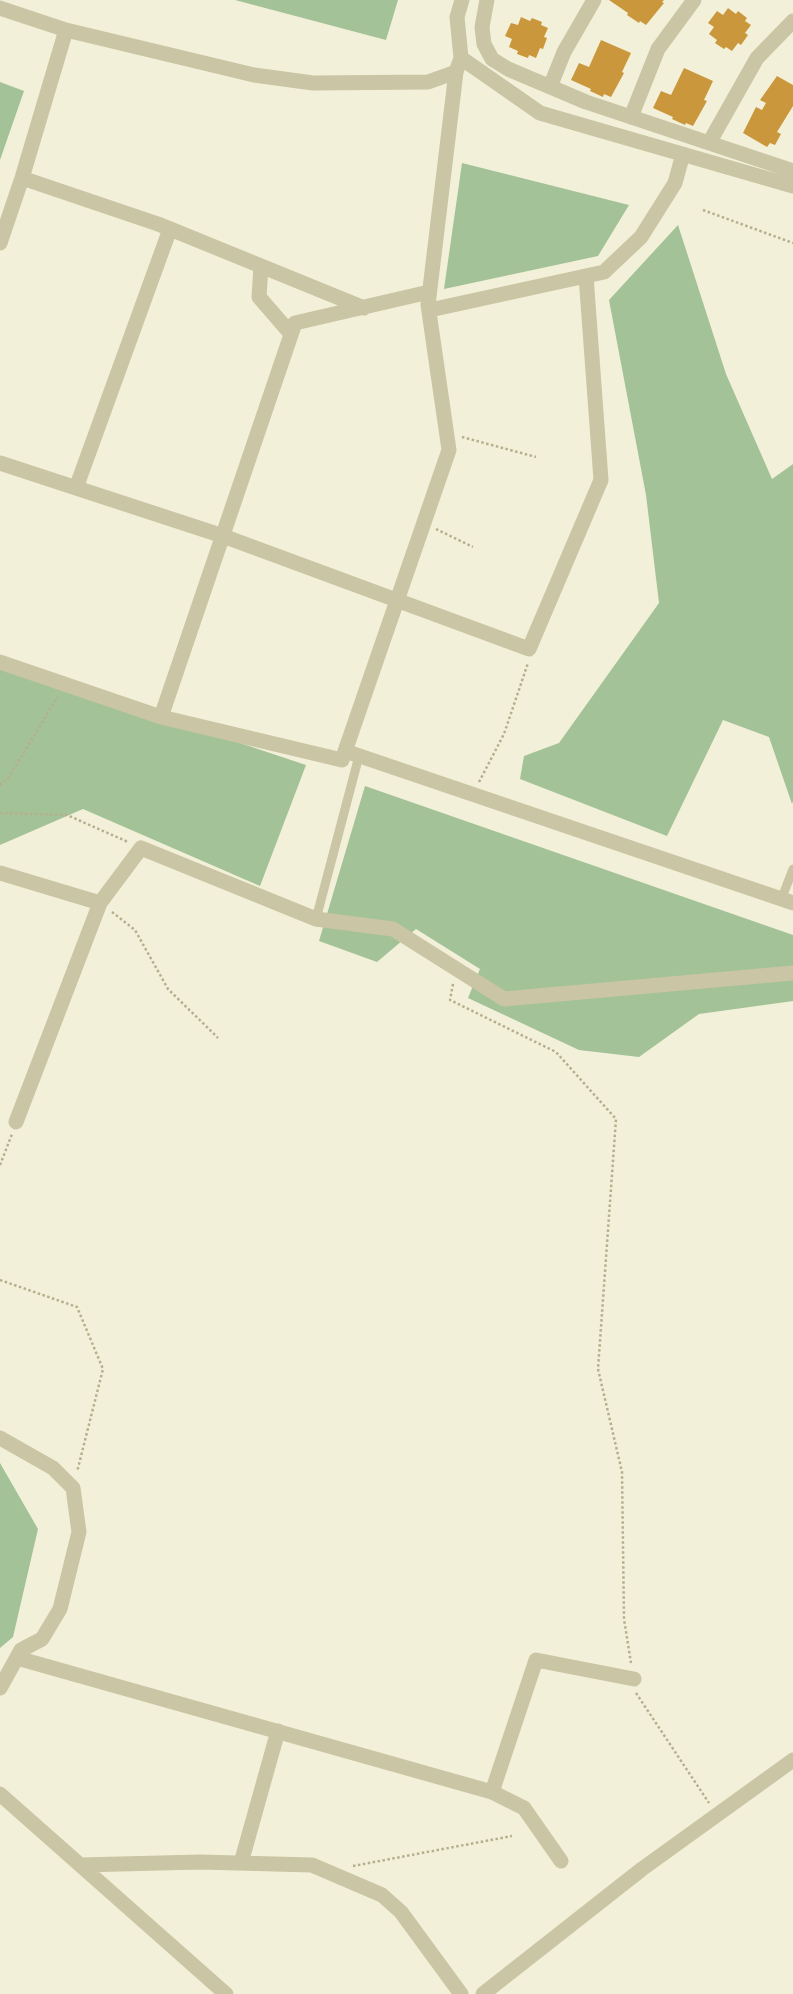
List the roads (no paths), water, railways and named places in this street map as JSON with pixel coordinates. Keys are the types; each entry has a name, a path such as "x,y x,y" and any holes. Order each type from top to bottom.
{"street":[{"path":"0,662 162,717 342,760 352,754 397,600 449,450 428,305 456,72 461,58 457,17 462,0"},
{"path":"487,0 482,27 484,44 492,59 508,69 586,102 792,169"},
{"path":"550,87 564,52 594,0"},
{"path":"632,117 658,49 694,0"},
{"path":"0,8 66,30 254,75 313,83 428,82 456,72"},
{"path":"709,143 757,58 793,21"},
{"path":"0,243 22,178 66,30"},
{"path":"461,58 540,113 793,186"},
{"path":"430,310 604,272 641,237 674,183 683,154"},
{"path":"22,178 170,229 364,308"},
{"path":"76,488 170,229"},
{"path":"261,266 259,297 291,334"},
{"path":"0,463 223,536 529,649 601,480 586,276"},
{"path":"162,717 295,323 429,292"},
{"path":"352,754 787,901"},
{"path":"16,1122 100,903 141,848 316,919 393,929 504,999 793,973"},
{"path":"0,873 100,903"},
{"path":"0,1438 53,1468 73,1488 79,1532 60,1609 42,1639 21,1650 0,1688"},
{"path":"17,1658 492,1792 524,1808 561,1861"},
{"path":"492,1792 536,1660 634,1679"},
{"path":"241,1863 278,1731"},
{"path":"483,1994 642,1869 793,1760"},
{"path":"0,1794 226,1994"},
{"path":"80,1865 200,1862 312,1865 382,1895 401,1912 461,1994"}],"lane":[{"path":"316,919 352,754"},
{"path":"787,901 793,869"}]}
